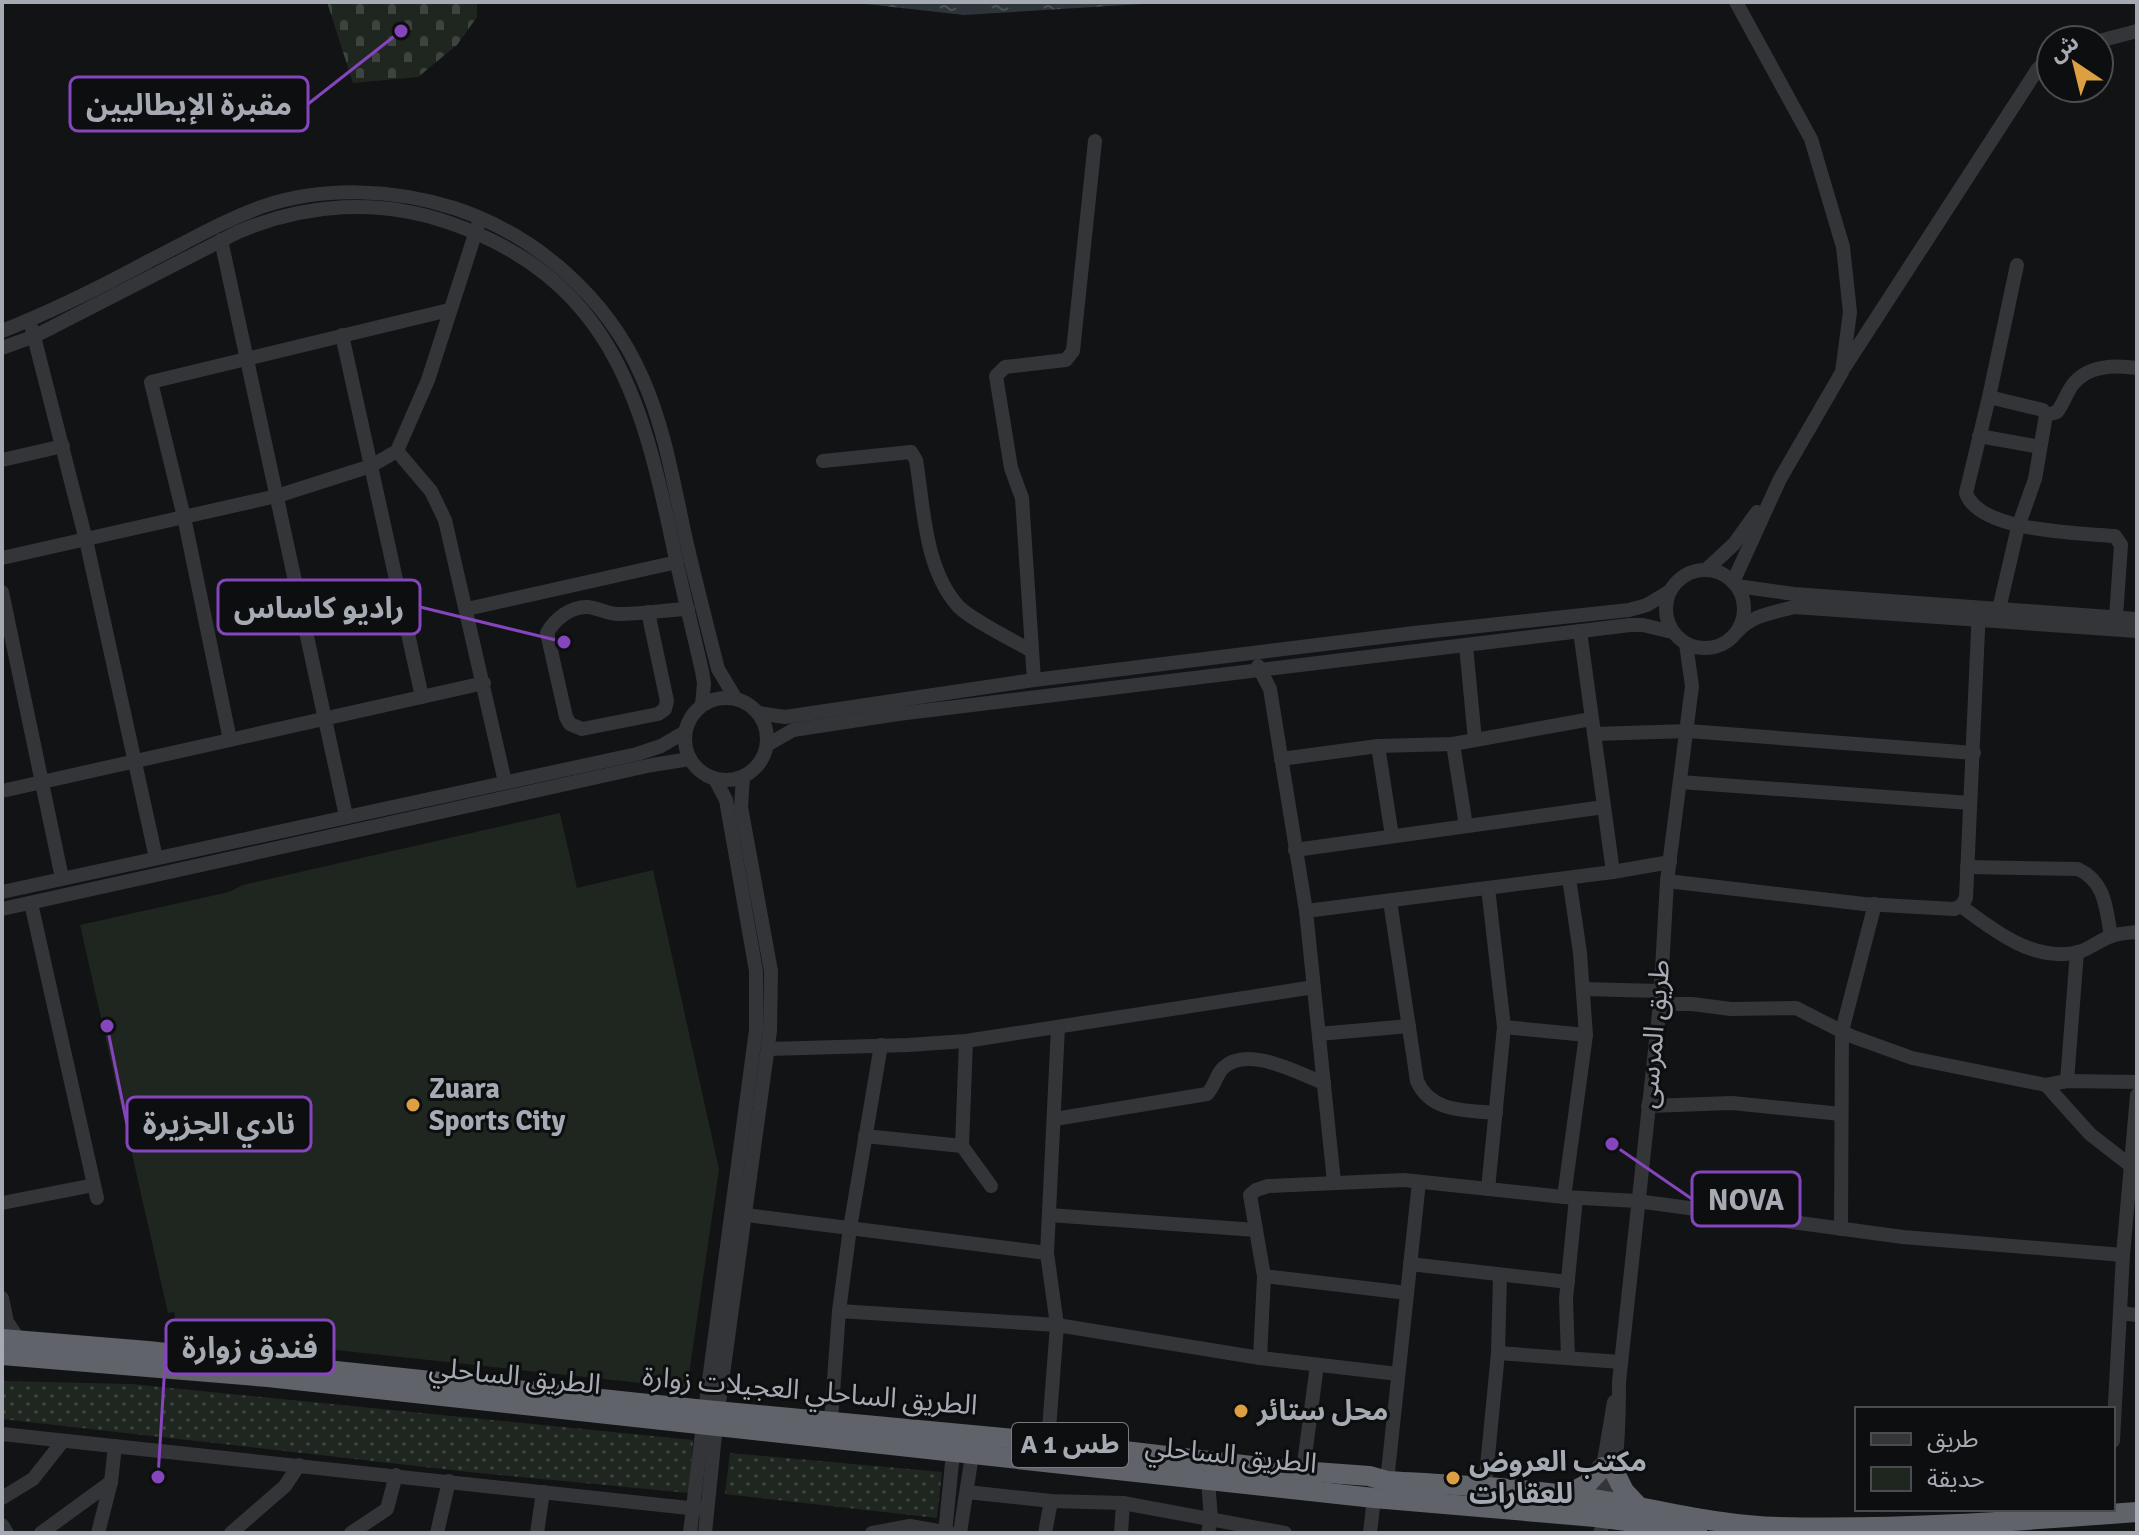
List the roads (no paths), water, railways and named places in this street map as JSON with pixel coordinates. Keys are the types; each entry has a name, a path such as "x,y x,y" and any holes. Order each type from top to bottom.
{"highway":[{"name":"الطريق الساحلي العجيلات زوارة","path":"8,1336 710,1418 831,1420 1369,1476 1387,1481 1566,1495 1600,1517 1640,1508 1723,1523 1778,1527 1948,1524 2137,1512"},
{"name":"الطريق الساحلي","path":"2,1355 710,1418 962,1454 1738,1533"},
{"path":"1566,1495 1609,1470 1640,1508"},
{"name":"A 1 طس","path":"1906,1533 2004,1530 2109,1516 2137,1520"}],"street":[{"path":"1736,2 1811,139 1843,247 1850,312 1842,372"},
{"path":"2115,37 2137,31"},
{"path":"1706,570 1734,544 1780,479 1842,372 2035,73"},
{"path":"1034,680 1022,498 1011,468 996,376 1005,367 1066,360 1073,351 1095,141"},
{"path":"2,331 81,298 223,224 283,201 315,195 364,192 428,199 478,225 538,249 560,266 596,304 642,376 677,562 704,683 702,705"},
{"path":"2,348 35,336 262,222 331,206 392,209 478,225"},
{"path":"2,558 277,496 371,466 397,451 428,380 478,225"},
{"path":"221,240 346,816"},
{"path":"2017,265 1966,493 1978,508 2018,527 2115,536 2121,545 2116,617"},
{"path":"230,740 184,517 151,382 449,310"},
{"path":"28,321 35,336 86,540 156,858"},
{"path":"342,335 422,697"},
{"path":"2046,415 2057,412 2081,377 2111,366 2137,368"},
{"path":"1989,397 2043,410 2046,415 2035,479 2018,527 1999,609"},
{"path":"652,425 718,669 736,699"},
{"path":"1979,436 2040,447"},
{"path":"2,460 63,446"},
{"path":"397,451 439,505 467,609 505,782"},
{"path":"823,461 911,452 916,460 933,561 943,583 959,607 1032,651"},
{"path":"1738,631 1743,617 1743,601 1735,584 1780,479"},
{"path":"467,609 677,562"},
{"path":"758,713 785,717 1034,680 1629,610 1647,605 1670,591 1685,575 1706,570 1716,572 1735,584 1794,594 2137,631"},
{"path":"1670,591 1665,605 1666,619 1672,632 1686,644 1703,649 1728,641 1746,622 1756,617 1794,607 1979,614 1999,609 2137,619"},
{"path":"2,592 62,878"},
{"path":"648,612 667,701 665,709 658,714 582,729 570,724 547,633 552,624 573,609 586,607 614,614 688,609"},
{"path":"1667,881 1875,904 1954,909 1961,906 1966,898 1979,614"},
{"path":"767,745 793,730 821,725 1260,670 1643,625 1672,632"},
{"path":"1580,631 1613,872"},
{"name":"طريق المرسى","path":"1600,1517 1619,1427 1619,1382 1660,998 1667,881 1688,731 1692,686 1686,644"},
{"path":"1466,646 1475,740"},
{"name":"طريق المرسى","path":"1692,686 1701,661 1712,648"},
{"path":"1255,653 1270,689 1306,911 1334,1182"},
{"path":"2,791 484,683"},
{"path":"736,699 758,713 766,728 767,745 763,758 743,777 715,779 696,767 690,759 685,732 691,717 702,705 713,700 736,699"},
{"path":"1281,759 1378,746 1453,744 1592,727 1688,731 1974,753"},
{"path":"2,892 637,754 661,746 685,732"},
{"path":"1453,744 1466,826"},
{"path":"1378,746 1392,836"},
{"path":"2,909 690,759"},
{"path":"690,1533 700,1509 738,1214 756,1030 764,985 771,971 741,807 743,777"},
{"path":"715,779 726,800 764,985 768,1049 738,1214"},
{"path":"1680,782 1970,803"},
{"path":"384,807 387,823"},
{"path":"1295,850 1604,807"},
{"path":"1306,911 1670,862"},
{"path":"1967,867 2078,869 2092,875 2103,893 2111,936"},
{"path":"1568,1358 1570,1197 1586,1035 1569,878"},
{"path":"1488,888 1504,1027 1488,1189"},
{"path":"1390,901 1417,1081 1427,1098 1452,1109 1496,1113"},
{"path":"2,1203 95,1192 31,903"},
{"path":"1841,1229 1842,1031 1875,904"},
{"path":"1961,906 1989,928 2033,949 2058,955 2077,952 2111,936 2137,932"},
{"path":"2067,1081 2077,952"},
{"path":"768,1049 966,1041 1314,987"},
{"path":"1583,989 1731,1009 1796,1008 1842,1031 1912,1058 2046,1085 2067,1081 2137,1082"},
{"path":"1319,1034 1409,1026"},
{"path":"1048,1442 1057,1325 1047,1253 1058,1027"},
{"path":"1504,1027 1586,1035"},
{"path":"966,1041 962,1146 991,1186"},
{"path":"831,1420 839,1311 850,1228 881,1045"},
{"path":"1055,1119 1207,1094 1214,1088 1222,1068 1234,1062 1266,1059 1324,1083"},
{"path":"2046,1085 2090,1134 2134,1167"},
{"path":"2115,1407 2123,1255 2134,1167 2137,1095"},
{"path":"1648,1106 1732,1103 1841,1114"},
{"path":"865,1136 962,1146"},
{"path":"1387,1481 1419,1182"},
{"path":"1260,1358 1264,1276 1250,1195 1268,1186 1419,1182 1637,1201 1903,1237 2123,1255"},
{"path":"738,1214 1047,1253"},
{"path":"1049,1215 1256,1230"},
{"path":"1410,1264 1568,1282"},
{"path":"1264,1276 1407,1293"},
{"path":"1485,1487 1498,1353 1500,1276"},
{"path":"2,1298 8,1336"},
{"path":"839,1311 1057,1325 1260,1358 1398,1374"},
{"path":"2120,1313 2137,1315"},
{"path":"1498,1353 1621,1362"},
{"path":"1303,1471 1317,1365"},
{"path":"2,1434 700,1509"},
{"path":"2,1498 33,1479 63,1441"},
{"path":"98,1533 111,1482 115,1446"},
{"path":"960,1533 967,1492 962,1454"},
{"path":"872,1533 910,1526 947,1533 962,1454"},
{"path":"237,1531 285,1486 299,1465"},
{"path":"351,1533 387,1509 396,1475"},
{"path":"437,1533 449,1481"},
{"path":"1208,1481 1210,1526"},
{"path":"41,1533 111,1482"},
{"path":"537,1533 543,1492"},
{"path":"967,1492 1051,1501 1123,1503 1210,1526 1285,1533"},
{"path":"1370,1533 1374,1498"},
{"path":"1045,1533 1051,1501"},
{"path":"1121,1533 1123,1503"},
{"path":"700,1509 705,1533"},
{"path":"2,1525 7,1533"}],"water":[{"path":"848,2 1175,2 964,15"}],"place":[{"name":"مقبرة الإيطاليين","path":"401,31"},
{"name":"راديو كاساس","path":"564,642"},
{"name":"نادي الجزيرة","path":"107,1026"},
{"name":"Zuara Sports City","path":"413,1105"},
{"name":"NOVA","path":"1612,1144"},
{"name":"محل ستائر","path":"1241,1411"},
{"name":"فندق زوارة","path":"158,1477"},
{"name":"مكتب العروض للعقارات","path":"1453,1478"}]}
